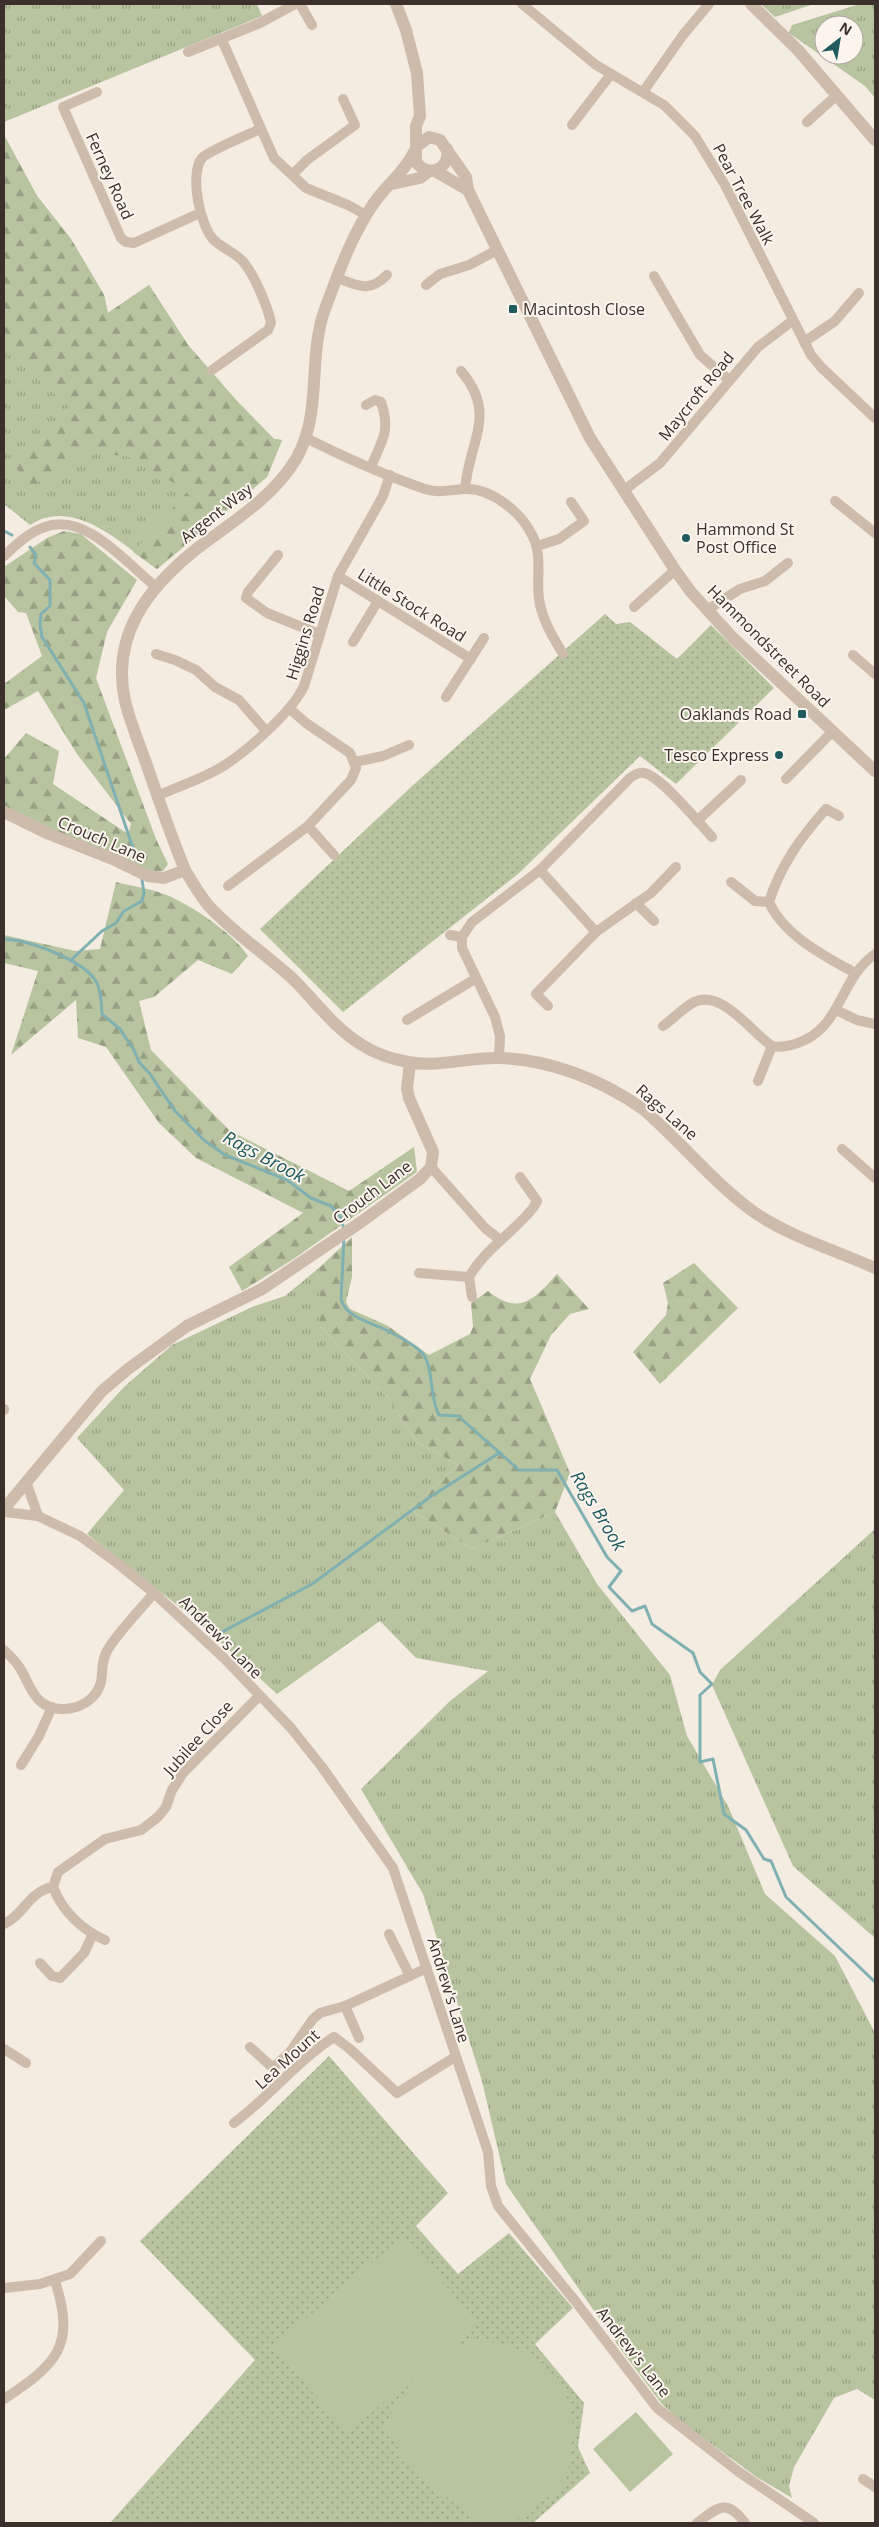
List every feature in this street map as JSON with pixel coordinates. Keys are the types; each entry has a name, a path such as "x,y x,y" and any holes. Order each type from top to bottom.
{"street":[{"path":"188,52 222,40 295,4"},
{"path":"300,4 312,25"},
{"name":"Hammondstreet Road","path":"396,4 406,30 415,64 420,116 416,126 415,149"},
{"name":"Pear Tree Walk","path":"522,4 582,54 611,74 664,105 701,145 725,185 792,322 804,342 820,367 875,418"},
{"path":"643,92 683,35 709,4"},
{"path":"751,4 798,50 875,140"},
{"path":"222,40 274,158 312,192 348,205 366,215"},
{"path":"572,125 611,74"},
{"name":"Ferney Road","path":"96,92 63,107 121,238 126,242 134,243 200,212"},
{"path":"807,122 837,95"},
{"path":"292,174 306,160 355,125 343,99"},
{"name":"Hammondstreet Road","path":"420,116 435,138 445,144 466,177 468,190 590,438 675,570 732,637 875,771"},
{"path":"212,370 268,330 271,323 248,268 239,257 216,242 200,212 198,167 202,158 260,129"},
{"path":"435,138 424,139 415,149 419,167 432,171 468,190"},
{"name":"Argent Way","path":"185,870 157,796 126,702 122,676 130,628 155,586 179,563 277,485 296,459 306,438 314,402 315,364 322,320 338,278 366,215 383,191 392,184 397,174 410,161 415,149"},
{"path":"392,184 420,178 444,166 447,161 448,149"},
{"path":"426,285 440,274 469,265 497,250"},
{"path":"338,278 363,287 376,284 387,275"},
{"path":"654,276 700,355 729,380"},
{"path":"804,342 835,321 859,293"},
{"name":"Maycroft Road","path":"623,491 660,463 758,346 792,322"},
{"path":"461,370 475,391 480,414 480,430 469,459 464,489"},
{"path":"366,405 375,400 382,402 387,418 387,430 371,467"},
{"path":"306,438 336,454 434,491 481,490 499,500 525,523 537,546 539,599 545,623 563,654"},
{"name":"Higgins Road","path":"157,796 225,765 290,709 304,686 338,576 383,496 390,475"},
{"path":"835,501 875,533"},
{"path":"537,546 559,539 584,521 571,502"},
{"path":"4,556 44,527 61,524 77,526 93,534 155,586"},
{"path":"278,555 248,592 246,598 249,602 267,613 319,634"},
{"path":"708,610 740,589 765,581 788,562"},
{"path":"634,607 675,570"},
{"name":"Little Stock Road","path":"338,576 471,659"},
{"path":"353,642 378,601"},
{"name":"Little Stock Road","path":"446,696 484,638"},
{"path":"156,654 196,670 216,687 239,700 266,731"},
{"path":"853,655 875,674"},
{"path":"228,886 308,826 351,780 355,772 355,762 348,750 306,723 290,709"},
{"path":"786,779 833,732"},
{"path":"355,762 383,756 409,745"},
{"path":"499,1058 500,1036 495,1017 475,979 462,948 462,937 479,915 540,870 630,778 639,773 646,773 661,783 712,837"},
{"path":"698,821 741,780"},
{"path":"770,902 789,858 803,835 826,809 839,816"},
{"name":"Crouch Lane","path":"4,812 148,876 164,878 185,870"},
{"path":"308,826 334,855"},
{"path":"548,1006 536,994 596,932 651,893 676,867"},
{"path":"185,870 199,893 217,914 293,979 347,1035 376,1052 410,1062"},
{"path":"540,870 596,932"},
{"path":"731,882 754,901 770,902"},
{"path":"770,902 778,917 799,937 819,952 855,973"},
{"path":"636,904 654,921"},
{"path":"450,935 462,937"},
{"path":"663,1026 693,1003 708,1000 730,1009 772,1046 790,1045 812,1037 823,1028 836,1010 855,973 875,954"},
{"path":"407,1020 475,979"},
{"path":"836,1010 857,1020 875,1024"},
{"path":"758,1081 772,1046"},
{"name":"Rags Lane","path":"410,1062 451,1064 499,1058 519,1060 560,1068 596,1082 628,1098 661,1124 731,1195 753,1212 784,1228 875,1268"},
{"name":"Crouch Lane","path":"4,1511 102,1390 128,1369 188,1326 262,1289 331,1243 420,1178 431,1167 434,1160 430,1144 409,1098 407,1088 410,1062"},
{"path":"842,1150 875,1178"},
{"path":"431,1167 485,1228 499,1240"},
{"path":"472,1297 469,1277 480,1260 499,1240 529,1214 536,1201 520,1177"},
{"path":"419,1273 469,1277"},
{"path":"27,1484 38,1516"},
{"name":"Andrew's Lane","path":"4,1511 38,1516 80,1536 95,1546 154,1593 226,1659 291,1728 322,1767 393,1868 488,2152 491,2186 498,2206 576,2302 657,2408 739,2472 814,2523"},
{"path":"4,1650 21,1669 31,1691 42,1702 52,1707 72,1709 90,1699 100,1682 103,1661 108,1648 154,1593"},
{"name":"Jubilee Close","path":"53,1887 58,1872 99,1843 118,1834 140,1830 158,1817 166,1807 172,1790 183,1773 259,1696"},
{"path":"21,1765 52,1707"},
{"path":"4,1924 17,1914 30,1898 44,1888 53,1887 57,1897 80,1925 92,1934 105,1940"},
{"path":"40,1963 52,1976 60,1978 84,1953 92,1934"},
{"path":"388,1934 410,1976"},
{"path":"250,2047 273,2068 295,2046 313,2019 320,2013 345,2006 427,1968"},
{"path":"345,2006 359,2038"},
{"name":"Lea Mount","path":"234,2123 258,2105 318,2047 334,2037 350,2049 397,2093 455,2057"},
{"path":"4,2048 26,2063"},
{"path":"4,2288 27,2287 55,2281 70,2274 101,2242"},
{"path":"4,2399 40,2372 53,2358 62,2341 64,2315 55,2281"},
{"path":"863,2479 875,2486"},
{"path":"697,2523 713,2511 724,2507 734,2509 745,2523"}],"green space":[{"path":"4,4 257,4 262,16 4,122"},
{"path":"761,4 814,4 775,17"},
{"path":"860,4 875,4 875,98 865,86 835,65 864,65 864,15 824,15"},
{"path":"814,18 814,50 789,33 792,25"},
{"path":"4,135 37,196 71,239 104,295 108,313 149,285 188,345 236,400 274,439 282,440 267,477 157,569 113,536 97,527 63,516 47,518 30,525 4,504"},
{"path":"4,135 37,196 71,239 104,295 108,313 149,285 188,345 236,400 274,439 282,440 267,477 157,569 133,552 188,491 129,457 86,451 24,492 15,459 69,407 8,353 4,352"},
{"path":"64,531 81,534 137,580 107,632 96,678 156,839 168,864 163,871 148,871 4,809 4,759 26,733 59,751 53,784 128,834 131,824 77,754 38,691 4,710 4,684 42,656 26,613 18,612 4,596 4,567 47,538"},
{"path":"605,614 616,624 630,622 677,659 711,625 774,688 676,784 640,756 518,874 343,1012 260,929 411,787"},
{"path":"116,882 156,891 197,911 232,937 248,956 232,974 198,960 154,997 139,1001 151,1050 230,1131 349,1191 414,1147 417,1172 292,1260 242,1291 229,1267 303,1213 196,1158 159,1123 106,1047 78,1038 76,1000 11,1055 38,971 4,963 4,935 75,951 100,949"},
{"path":"352,1237 352,1277 346,1302 350,1309 388,1326 429,1355 470,1334 473,1327 471,1303 488,1291 509,1303 526,1302 541,1291 557,1274 589,1309 570,1314 551,1335 530,1379 570,1473 555,1512 472,1549 410,1509 458,1465 417,1442 389,1399 320,1326 320,1267"},
{"path":"694,1263 738,1308 660,1384 633,1352 666,1315 668,1303 663,1283"},
{"path":"320,1267 320,1326 389,1399 417,1442 458,1465 410,1509 472,1549 555,1512 597,1584 670,1675 687,1736 728,1806 765,1894 835,1956 875,2033 875,2400 857,2389 834,2398 794,2467 789,2486 792,2498 758,2478 679,2420 662,2404 622,2351 506,2184 482,2081 423,1894 361,1789 450,1701 488,1671 416,1658 380,1621 277,1694 196,1620 87,1534 124,1490 77,1438 124,1387 172,1345 252,1307 285,1296"},
{"path":"875,1529 875,1938 793,1866 712,1685 720,1670"},
{"path":"329,2056 448,2193 416,2226 458,2274 509,2233 573,2308 535,2344 584,2403 578,2447 590,2473 533,2523 110,2523 255,2360 140,2241"},
{"path":"404,2236 477,2323 442,2353 474,2339 507,2345 531,2355 561,2381 570,2406 574,2430 566,2481 551,2495 510,2523 478,2523 412,2468 386,2430 396,2402 422,2370 347,2433 273,2346"},
{"path":"636,2412 673,2454 630,2492 593,2449"}],"waterway":[{"path":"4,531 12,535"},
{"path":"30,547 36,555 34,563 50,580 50,606 41,614 42,637 84,703 137,860"},
{"path":"71,960 102,931 116,923 124,911 142,901 144,893 142,880"},
{"name":"Rags Brook","path":"4,939 41,947 69,959 91,975 100,991 102,1014 120,1029 134,1050 139,1062 150,1074 175,1111 204,1140 225,1155 287,1180 311,1198 331,1206 341,1218 344,1229"},
{"name":"Rags Brook","path":"344,1238 341,1299 344,1306 354,1316 405,1340 424,1355 429,1371 433,1398 439,1415 458,1416 519,1470 557,1470 607,1557 621,1571 609,1587 632,1611 645,1606 652,1624 693,1653 700,1672 712,1684 700,1695 700,1762 713,1759 724,1814 746,1830 764,1859 771,1861 786,1897 875,1982"},
{"path":"222,1632 312,1584 430,1497 499,1453"}],"place":[{"name":"Macintosh Close","path":"513,309"},
{"name":"Hammond St Post Office","path":"686,538"},
{"name":"Oaklands Road","path":"802,714"},
{"name":"Tesco Express","path":"779,755"}]}
